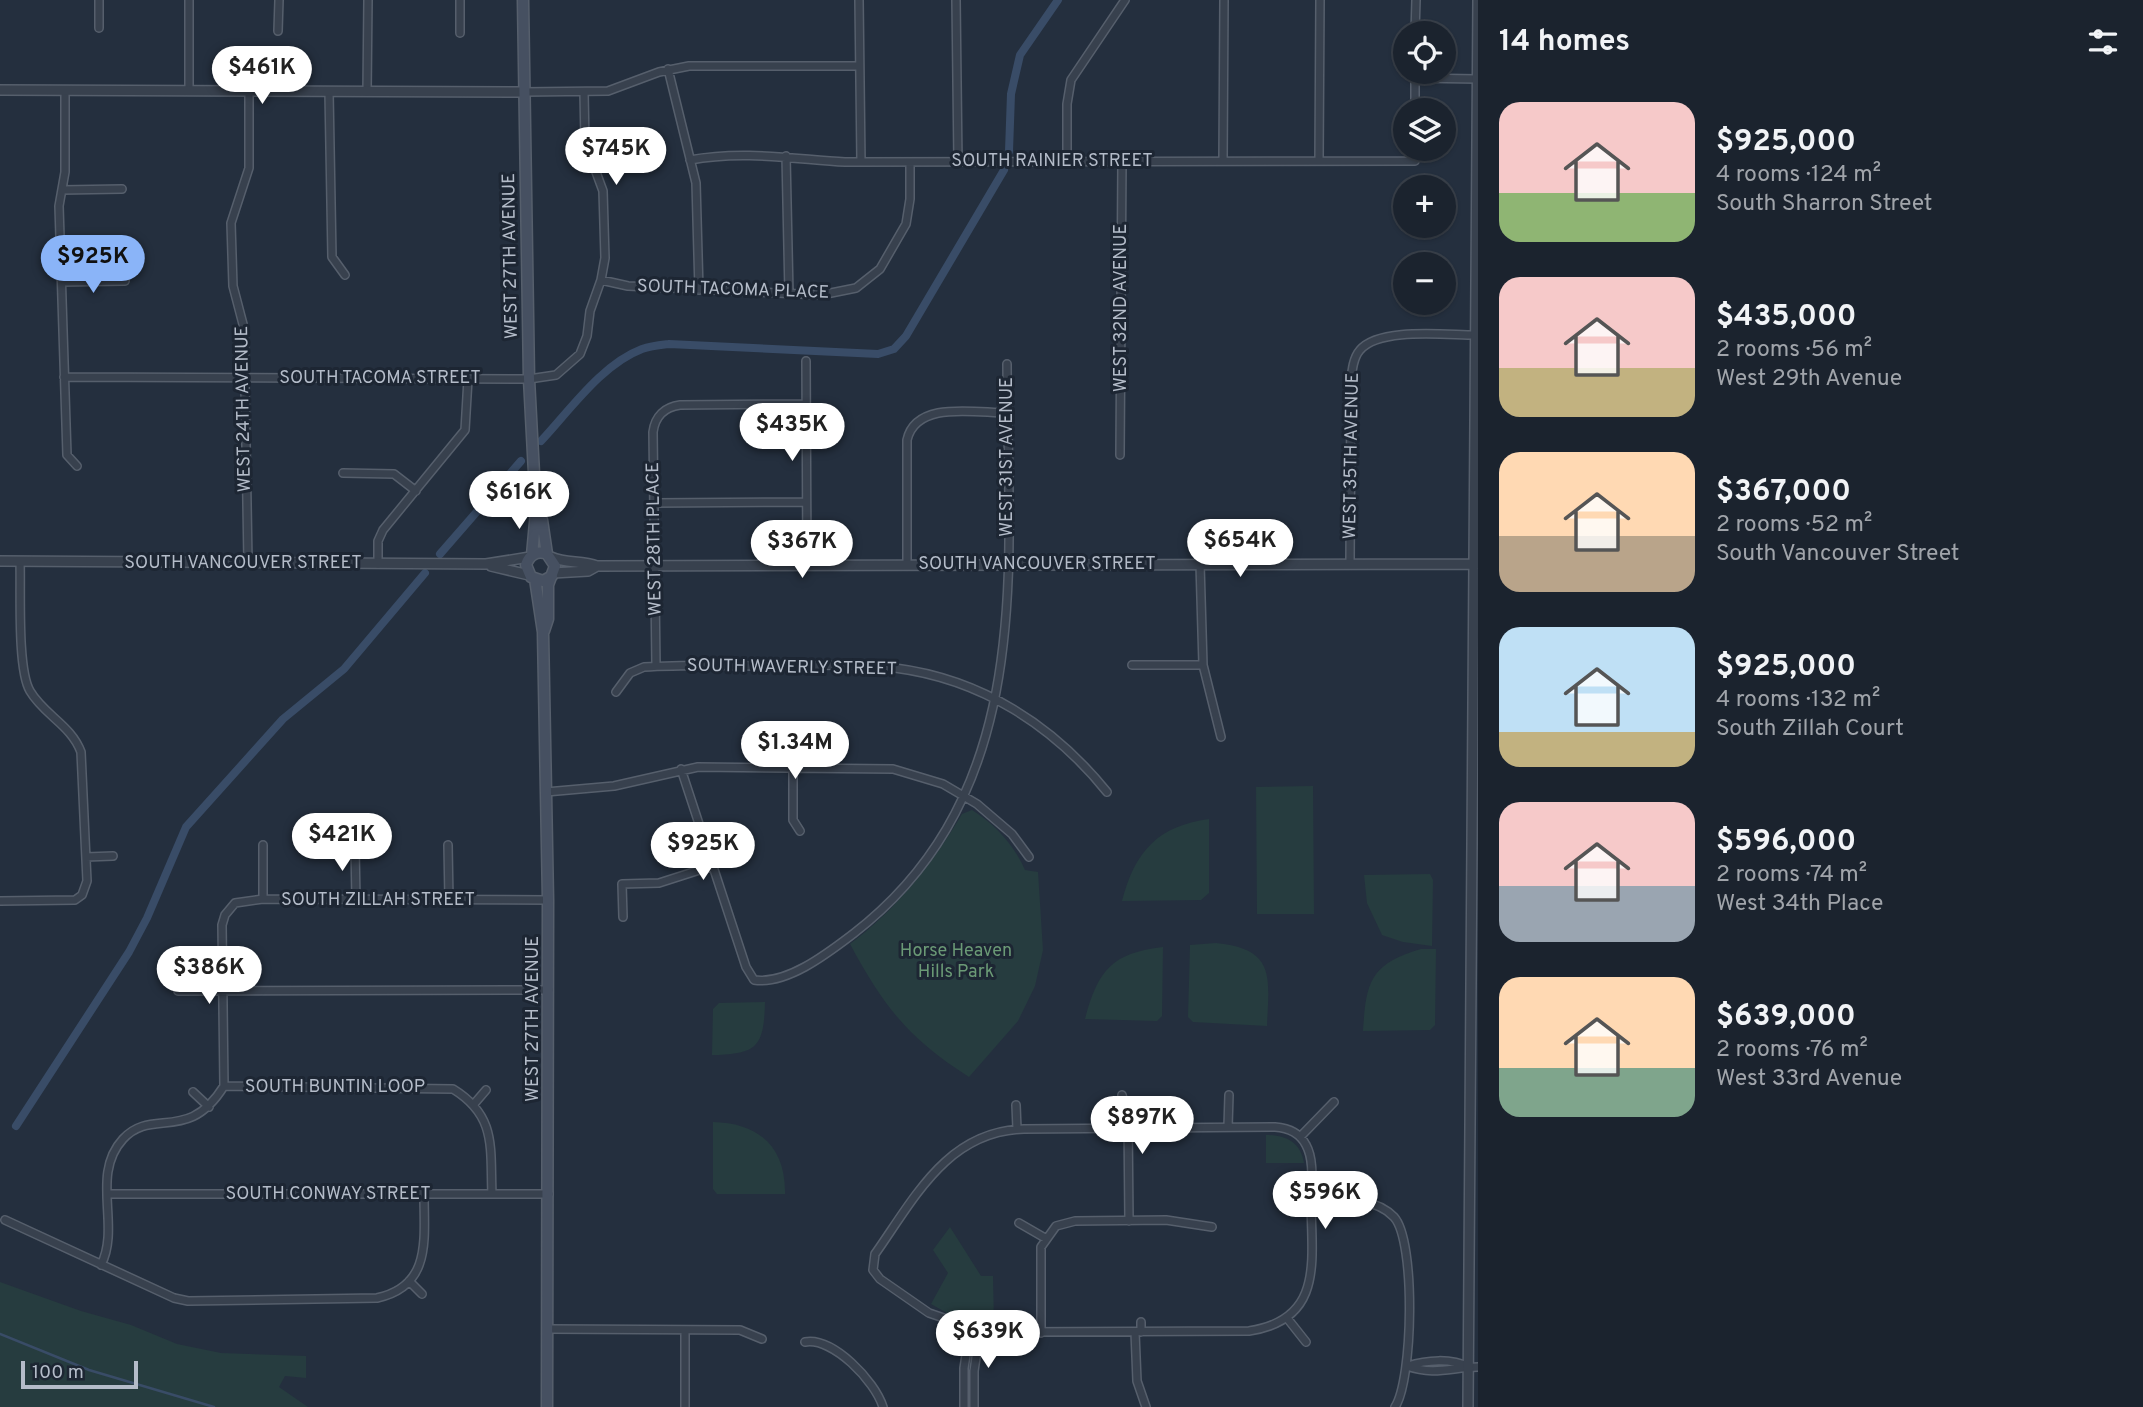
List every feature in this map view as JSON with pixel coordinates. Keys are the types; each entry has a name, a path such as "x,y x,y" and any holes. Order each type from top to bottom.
{"main road":[{"name":"WEST 27TH AVENUE","path":"523,0 529,379 536,511 531,556 526,565 532,577 543,632 548,900 550,1194 547,1407"},
{"name":"WEST 27TH AVENUE","path":"536,511 542,520 549,555 555,566 548,585 548,620 543,632"},
{"path":"531,556 549,555"},
{"path":"532,577 543,581 552,574"}],"street":[{"path":"99,0 99,27"},
{"path":"189,0 189,91"},
{"path":"278,31 279,0"},
{"path":"367,92 368,0"},
{"path":"460,0 460,33"},
{"path":"859,0 861,162"},
{"path":"956,0 958,162"},
{"path":"1067,162 1067,104 1071,80 1125,0"},
{"path":"1223,161 1224,0"},
{"path":"1319,161 1320,0"},
{"path":"1415,21 1416,0"},
{"path":"1468,1407 1473,1367 1478,0"},
{"path":"0,90 584,92 620,87 668,69 701,65 859,66"},
{"path":"668,69 697,192 699,290"},
{"path":"1456,78 1477,79"},
{"path":"65,91 65,172 58,206 68,455 76,466"},
{"name":"WEST 24TH AVENUE","path":"248,562 244,328 232,277 231,223 249,168 249,91"},
{"path":"330,92 332,257 345,275"},
{"path":"529,379 556,375 580,354 587,335 590,311 601,280 605,258 603,191 585,142 584,92"},
{"name":"SOUTH RAINIER STREET","path":"690,160 711,156 786,156 861,162 1393,161"},
{"path":"786,156 789,294"},
{"name":"SOUTH TACOMA PLACE","path":"601,280 622,285 699,290 789,294 844,293 873,276 906,224 910,199 910,162"},
{"name":"WEST 32ND AVENUE","path":"1121,455 1122,162"},
{"path":"62,190 122,189"},
{"path":"61,282 125,281"},
{"name":"WEST 35TH AVENUE","path":"1350,564 1351,381 1355,358 1360,349 1377,338 1390,335 1475,335"},
{"path":"806,360 807,565"},
{"name":"WEST 31ST AVENUE","path":"712,866 746,967 754,980 771,979 802,967 842,942 871,919 925,857 963,795 982,749 997,699 1005,649 1008,564 1007,364"},
{"name":"SOUTH TACOMA STREET","path":"64,377 529,379"},
{"path":"378,564 378,541 383,530 465,430 468,379"},
{"name":"WEST 28TH PLACE","path":"656,666 653,432 661,413 680,405 806,404"},
{"path":"907,565 907,440 916,421 933,413 1007,413"},
{"path":"343,473 394,474 416,491"},
{"path":"653,503 806,502"},
{"name":"SOUTH VANCOUVER STREET","path":"549,555 562,562 587,562 597,566 1476,564"},
{"name":"SOUTH VANCOUVER STREET","path":"0,561 486,565 531,556"},
{"path":"0,901 67,901 82,895 87,881 81,752 73,736 34,697 25,679 20,561"},
{"path":"1200,564 1203,665 1221,737"},
{"name":"SOUTH VANCOUVER STREET","path":"486,565 532,577"},
{"name":"SOUTH VANCOUVER STREET","path":"552,574 588,570 597,566"},
{"path":"1132,665 1203,665"},
{"name":"SOUTH WAVERLY STREET","path":"616,692 630,673 656,666 894,668 950,680 997,699 1049,732 1081,761 1107,792"},
{"path":"793,767 793,820 800,831"},
{"path":"546,792 614,786 681,769 893,769 928,778 963,795 1003,825 1029,857"},
{"path":"622,917 622,884 659,883 712,866 681,769"},
{"path":"263,899 264,845"},
{"path":"448,845 449,900"},
{"path":"355,847 356,900"},
{"path":"86,857 113,856"},
{"name":"SOUTH ZILLAH STREET","path":"223,991 222,925 225,915 235,903 263,899 548,900"},
{"path":"178,991 549,990"},
{"path":"223,991 224,1086"},
{"name":"SOUTH BUNTIN LOOP","path":"101,1265 108,1243 107,1194 110,1161 129,1134 149,1125 186,1121 209,1107 224,1086 440,1087 453,1089 474,1104"},
{"path":"486,1090 474,1104 488,1125 492,1194"},
{"path":"193,1092 209,1107"},
{"path":"1122,1095 1128,1128 1129,1221"},
{"path":"1228,1127 1229,1095"},
{"path":"1300,1137 1334,1102"},
{"path":"1016,1105 1017,1129"},
{"path":"1228,1127 1283,1128 1300,1137 1310,1155 1311,1278 1306,1296 1287,1318 1269,1327 1249,1331 980,1331 918,1307 880,1279 872,1265 875,1254 937,1167 976,1139 1017,1129 1228,1127"},
{"name":"SOUTH CONWAY STREET","path":"107,1194 550,1194"},
{"path":"5,1220 160,1293 188,1301 377,1298 397,1291 409,1281 424,1250 424,1194"},
{"path":"1311,1201 1364,1202 1386,1210 1399,1223 1408,1254 1408,1366 1403,1391 1395,1407"},
{"path":"1041,1333 1040,1256 1045,1238 1056,1226 1066,1222 1176,1220 1212,1227"},
{"path":"1019,1223 1045,1238"},
{"path":"409,1281 422,1294"},
{"path":"1287,1318 1306,1342"},
{"path":"1141,1321 1136,1381 1146,1407"},
{"path":"548,1329 740,1330 762,1339"},
{"path":"685,1329 685,1407"},
{"path":"964,1407 964,1368 970,1329"},
{"path":"974,1407 974,1371 980,1331"},
{"path":"805,1342 820,1342 863,1373 874,1387 883,1407"},
{"path":"1408,1366 1421,1362 1459,1362 1473,1367"}],"green space":[{"path":"1313,786 1314,914 1257,914 1256,787"},
{"name":"Horse Heaven Hills Park","path":"972,810 1003,836 1025,870 1038,872 1043,950 1035,986 1018,1021 969,1077 929,1049 899,1020 874,986 850,944 898,901 926,868 962,814"},
{"path":"1209,819 1209,893 1201,900 1122,901 1134,868 1151,844 1176,828"},
{"path":"1430,874 1433,880 1432,946 1403,942 1382,935 1367,903 1364,875"},
{"path":"1216,943 1236,946 1250,952 1265,968 1268,980 1267,1026 1193,1022 1188,1017 1190,945"},
{"path":"1163,947 1162,1016 1157,1021 1085,1019 1096,988 1110,967 1131,954"},
{"path":"1421,949 1436,949 1435,1025 1430,1030 1363,1031 1366,1000 1374,977 1391,961"},
{"path":"765,1002 763,1029 755,1045 739,1053 712,1055 713,1009 719,1003"},
{"path":"713,1122 743,1127 766,1140 775,1150 780,1163 785,1194 717,1194 713,1189"},
{"path":"1266,1135 1280,1136 1291,1141 1299,1150 1304,1163 1266,1163"},
{"path":"950,1227 981,1276 993,1276 994,1324 947,1313 931,1304 948,1273 933,1250"},
{"path":"0,1282 81,1311 131,1325 177,1344 221,1353 306,1356 306,1378 285,1376 279,1387 308,1407 0,1407"}],"waterway":[{"path":"1009,151 1011,94 1020,55 1058,0"},
{"path":"541,441 575,402 613,365 645,348 669,344 878,354 894,349 906,336 1004,170"},
{"path":"440,554 521,461"},
{"path":"16,1126 129,952 147,918 186,827 283,719 344,669 425,573"},
{"path":"0,1334 89,1370 214,1407"}]}
